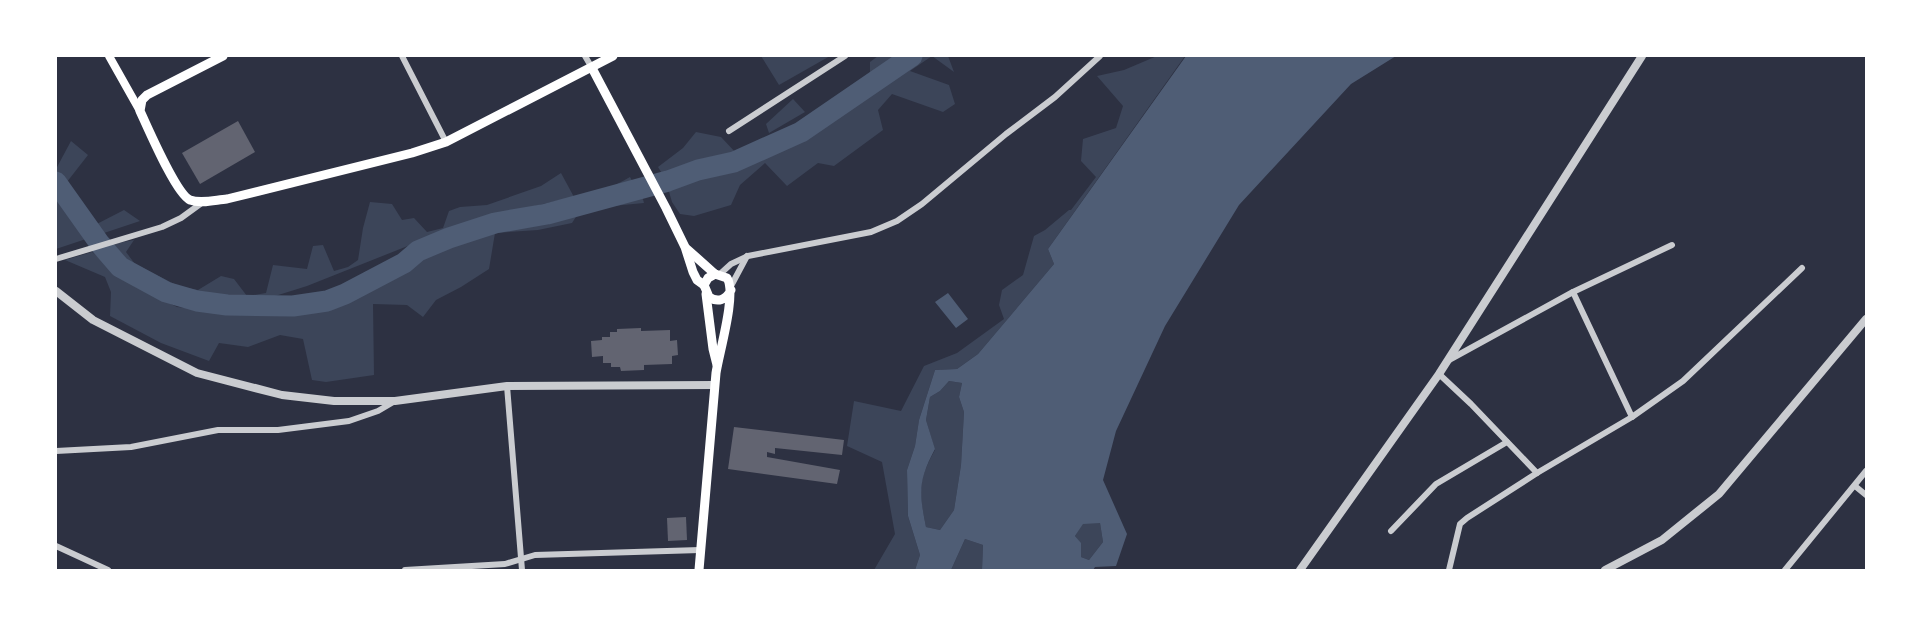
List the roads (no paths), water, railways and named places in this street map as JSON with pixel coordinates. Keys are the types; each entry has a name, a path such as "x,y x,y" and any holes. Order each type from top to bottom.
{"main road":[{"path":"110,56 183,195 190,200 203,202 227,199 412,153 446,142 613,56"},
{"path":"140,111 142,100 147,94 223,56"},
{"path":"592,68 666,208 685,247 697,280 717,300 726,298 731,288"},
{"path":"685,247 718,274 728,278 731,288 717,365 699,570"},
{"path":"717,365 705,290 708,278 718,274"}],"street":[{"path":"402,56 446,142"},
{"path":"585,56 592,68"},
{"path":"729,130 845,56"},
{"path":"718,274 731,264 748,256 871,232 897,221 922,204 1006,134 1055,97 1100,56"},
{"path":"1300,570 1448,361 1642,56"},
{"path":"56,259 162,227 181,218 203,202"},
{"path":"1448,361 1573,292 1672,245"},
{"path":"731,288 748,256"},
{"path":"1449,570 1460,524 1537,472 1632,417 1683,381 1802,268"},
{"path":"56,291 93,320 197,373 282,394 334,401 395,402 507,386 715,385"},
{"path":"1573,292 1632,417"},
{"path":"1605,570 1662,540 1719,494 1866,320"},
{"path":"1439,374 1537,472"},
{"path":"507,386 522,570"},
{"path":"56,451 131,447 218,430 278,430 349,421 378,411 395,402"},
{"path":"1391,531 1436,484 1507,442"},
{"path":"1785,570 1866,471"},
{"path":"1855,486 1866,495"},
{"path":"56,546 108,570"},
{"path":"405,570 505,564 535,555 700,550"}],"waterway":[{"path":"56,182 100,244 120,267 166,292 197,301 227,305 293,306 327,301 404,263 418,251 449,238 495,223 547,214 668,181 698,170 734,162 801,132 912,56"}]}
